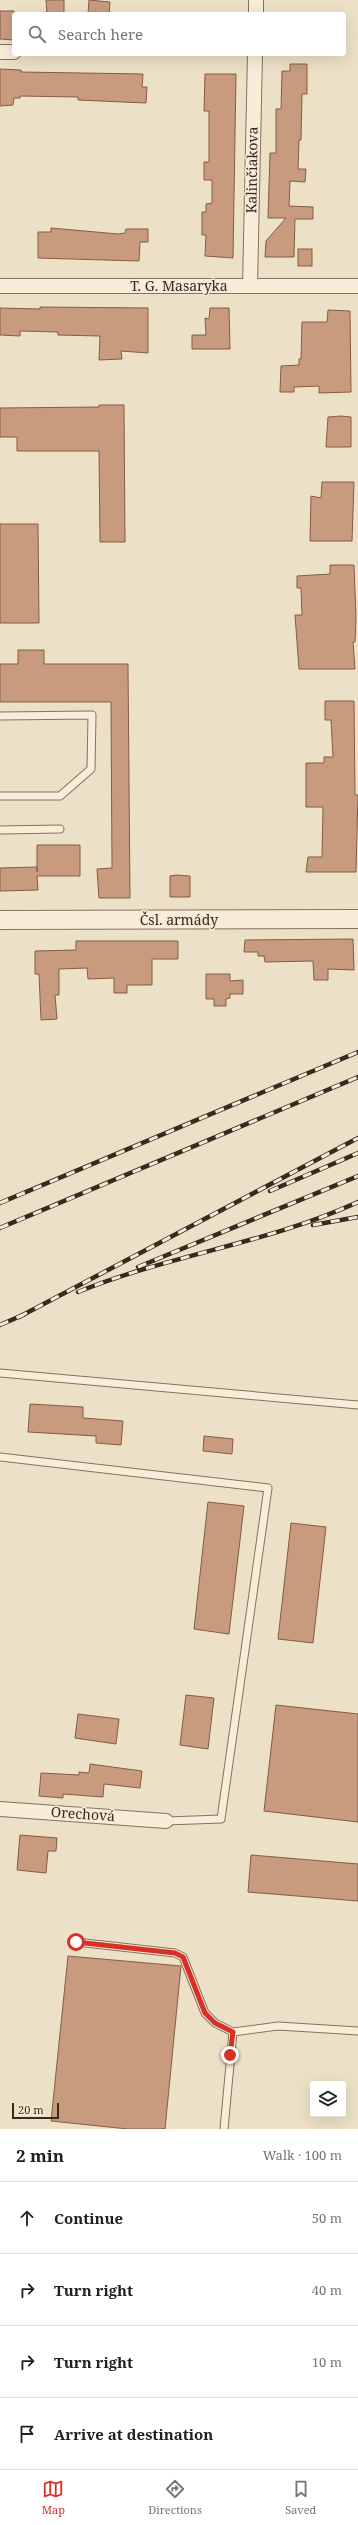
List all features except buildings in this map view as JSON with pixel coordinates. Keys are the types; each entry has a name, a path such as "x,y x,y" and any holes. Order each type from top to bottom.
{"street":[{"path":"256,0 256,12"},
{"path":"0,52 12,52"},
{"name":"Kalinčiakova","path":"250,286 255,56"},
{"name":"T. G. Masaryka","path":"0,286 358,286"},
{"name":"Čsl. armády","path":"0,920 358,919"},
{"name":"Orechová","path":"0,1809 166,1821"}],"lane":[{"path":"0,716 92,715 91,769 60,796 0,796"},
{"path":"0,830 60,829"},
{"path":"0,1373 358,1405"},
{"path":"0,1457 268,1488 221,1819 166,1821"},
{"path":"76,1942 175,1953 183,1957 205,2013 215,2023 233,2032 278,2026 358,2032"},
{"path":"224,2129 233,2032"}],"railway":[{"path":"0,1203 358,1052"},
{"path":"0,1228 358,1077"},
{"path":"19,1317 358,1138"},
{"path":"270,1191 358,1153"},
{"path":"138,1267 358,1176"},
{"path":"78,1292 148,1268 290,1228 358,1202"},
{"path":"313,1225 358,1217"},
{"path":"0,1325 23,1315"}],"route":[{"path":"76,1942 175,1953 183,1957 205,2013 215,2023 233,2032 230,2055"}]}
